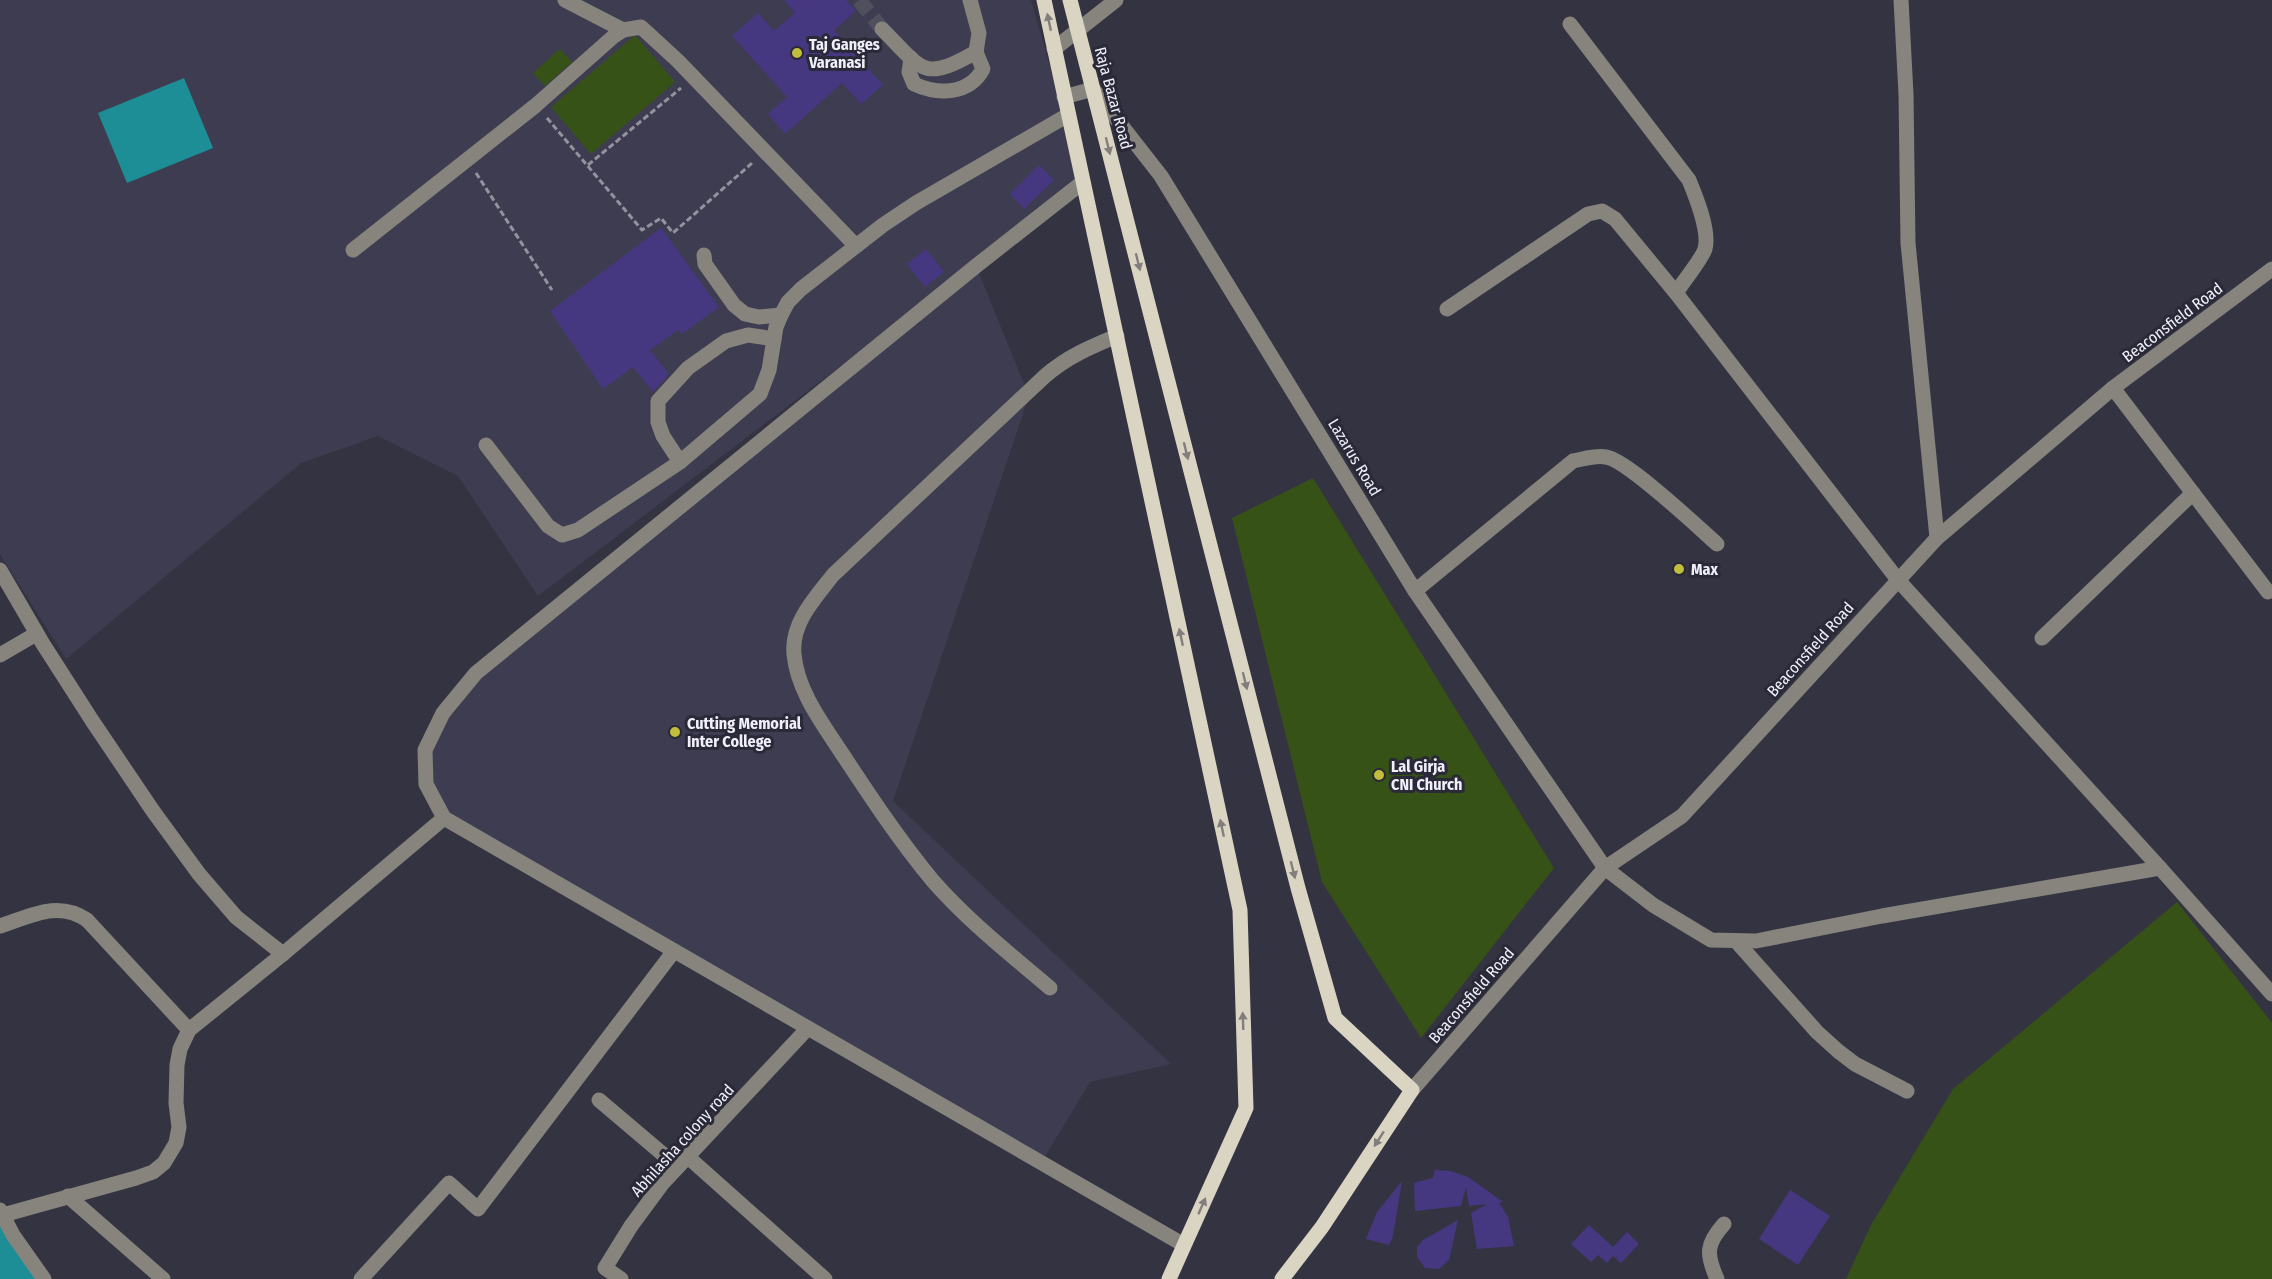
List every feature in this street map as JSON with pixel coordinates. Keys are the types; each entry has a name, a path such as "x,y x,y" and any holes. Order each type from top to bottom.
{"main road":[{"path":"1044,0 1240,910 1246,1108 1169,1279"},
{"name":"Raja Bazar Road","path":"1070,0 1298,888 1335,1018 1412,1090"},
{"path":"1282,1279 1322,1227 1412,1090"}],"street":[{"path":"565,0 623,30"},
{"path":"911,58 909,72 914,84 930,91 953,92 978,77 983,69 976,52 979,33 970,0"},
{"path":"1054,49 1116,0"},
{"path":"1901,0 1906,94 1908,243 1937,538"},
{"path":"1570,24 1689,180 1699,205 1705,249 1676,293"},
{"path":"353,250 535,106 614,36 623,30 641,27 694,77 856,246"},
{"path":"882,29 919,67 936,70 949,67 976,52"},
{"path":"1064,97 1093,89"},
{"name":"Lazarus Road","path":"1093,89 1161,176 1415,591 1605,868 1653,905 1711,940 1756,941 1882,916 2160,868"},
{"path":"486,445 548,526 562,535 578,530 680,462 760,394 769,370 781,315 788,302 801,290 856,246 916,203 1068,116"},
{"path":"1083,182 976,266 476,673 443,713 425,750 426,784 444,819 1184,1245"},
{"path":"1447,309 1588,214 1602,211 1615,219 1676,293 1898,580 2272,994"},
{"path":"704,255 705,264 734,304 745,314 759,317 781,315"},
{"name":"Beaconsfield Road","path":"1412,1090 1605,868 1682,816 1937,538 2113,388 2272,270"},
{"path":"680,462 660,429 658,402 687,368 726,340 748,335 774,339"},
{"path":"1050,988 979,927 941,889 886,820 815,712 798,676 794,653 797,627 811,602 833,575 1062,361 1117,336"},
{"path":"2113,388 2268,592"},
{"path":"1415,591 1573,461 1594,457 1608,457 1641,478 1717,544"},
{"path":"2042,638 2193,493"},
{"path":"0,570 36,634 146,801 199,874 236,917 283,954"},
{"path":"0,656 36,634"},
{"path":"44,1279 1,1212 153,1172 164,1163 176,1143 179,1127 176,1103 177,1065 180,1048 189,1030 444,819"},
{"path":"0,926 52,910 65,910 77,914 87,920 189,1030"},
{"path":"1736,941 1817,1032 1838,1052 1855,1064 1907,1091"},
{"path":"361,1279 449,1183 478,1209 674,951"},
{"name":"Abhilasha colony road","path":"621,1279 605,1268 631,1226 662,1184 808,1028"},
{"path":"599,1100 683,1162 825,1279"},
{"path":"68,1196 163,1279"},
{"path":"1716,1279 1709,1250 1711,1239 1724,1224"}],"path":[{"path":"588,165 694,77"},
{"path":"535,106 642,230 661,219 673,233 765,152"},
{"path":"468,159 552,290"}],"shaded area":[{"path":"0,0 1031,0 1083,182 538,596 458,476 378,436 301,463 66,659 0,554"},
{"name":"Cutting Memorial Inter College","path":"976,266 1029,396 893,801 1171,1064 1090,1082 1041,1163 444,818 426,784 425,750 476,673"}],"green space":[{"path":"635,35 675,82 591,154 551,107"},
{"path":"560,49 572,62 545,86 533,73"},
{"path":"1313,478 1554,868 1421,1038 1322,882 1232,518"},
{"path":"2177,902 2272,1023 2272,1279 1846,1279 1871,1225 1953,1089"}],"water":[{"path":"184,78 213,148 127,183 98,113"},
{"path":"0,1218 50,1279 0,1279"}],"building":[{"path":"784,0 846,0 856,11 834,30 883,85 861,104 842,83 785,134 768,114 787,97 732,36 758,13 774,31 795,13"},
{"path":"1039,165 1054,180 1024,209 1010,194"},
{"path":"661,228 719,307 682,334 678,330 650,350 669,374 653,392 633,367 603,389 550,311"},
{"path":"926,249 944,272 925,287 907,264"},
{"path":"1435,1170 1450,1171 1468,1177 1503,1202 1499,1203 1508,1217 1514,1246 1477,1249 1471,1213 1487,1204 1469,1206 1466,1187 1461,1206 1415,1211 1414,1183 1433,1178"},
{"path":"1402,1181 1393,1236 1389,1245 1366,1239 1377,1212"},
{"path":"1790,1190 1830,1216 1798,1265 1759,1239"},
{"path":"1458,1220 1449,1260 1439,1269 1425,1268 1417,1257 1417,1247 1423,1240"},
{"path":"1589,1225 1613,1247 1627,1232 1639,1244 1621,1263 1613,1256 1607,1263 1598,1255 1591,1262 1571,1244"}],"tunnel":[{"path":"859,0 882,29"}],"place":[{"name":"Taj Ganges Varanasi","path":"797,53"},
{"name":"Max","path":"1679,569"},
{"name":"Cutting Memorial Inter College","path":"675,732"},
{"name":"Lal Girja CNI Church","path":"1379,775"}]}
